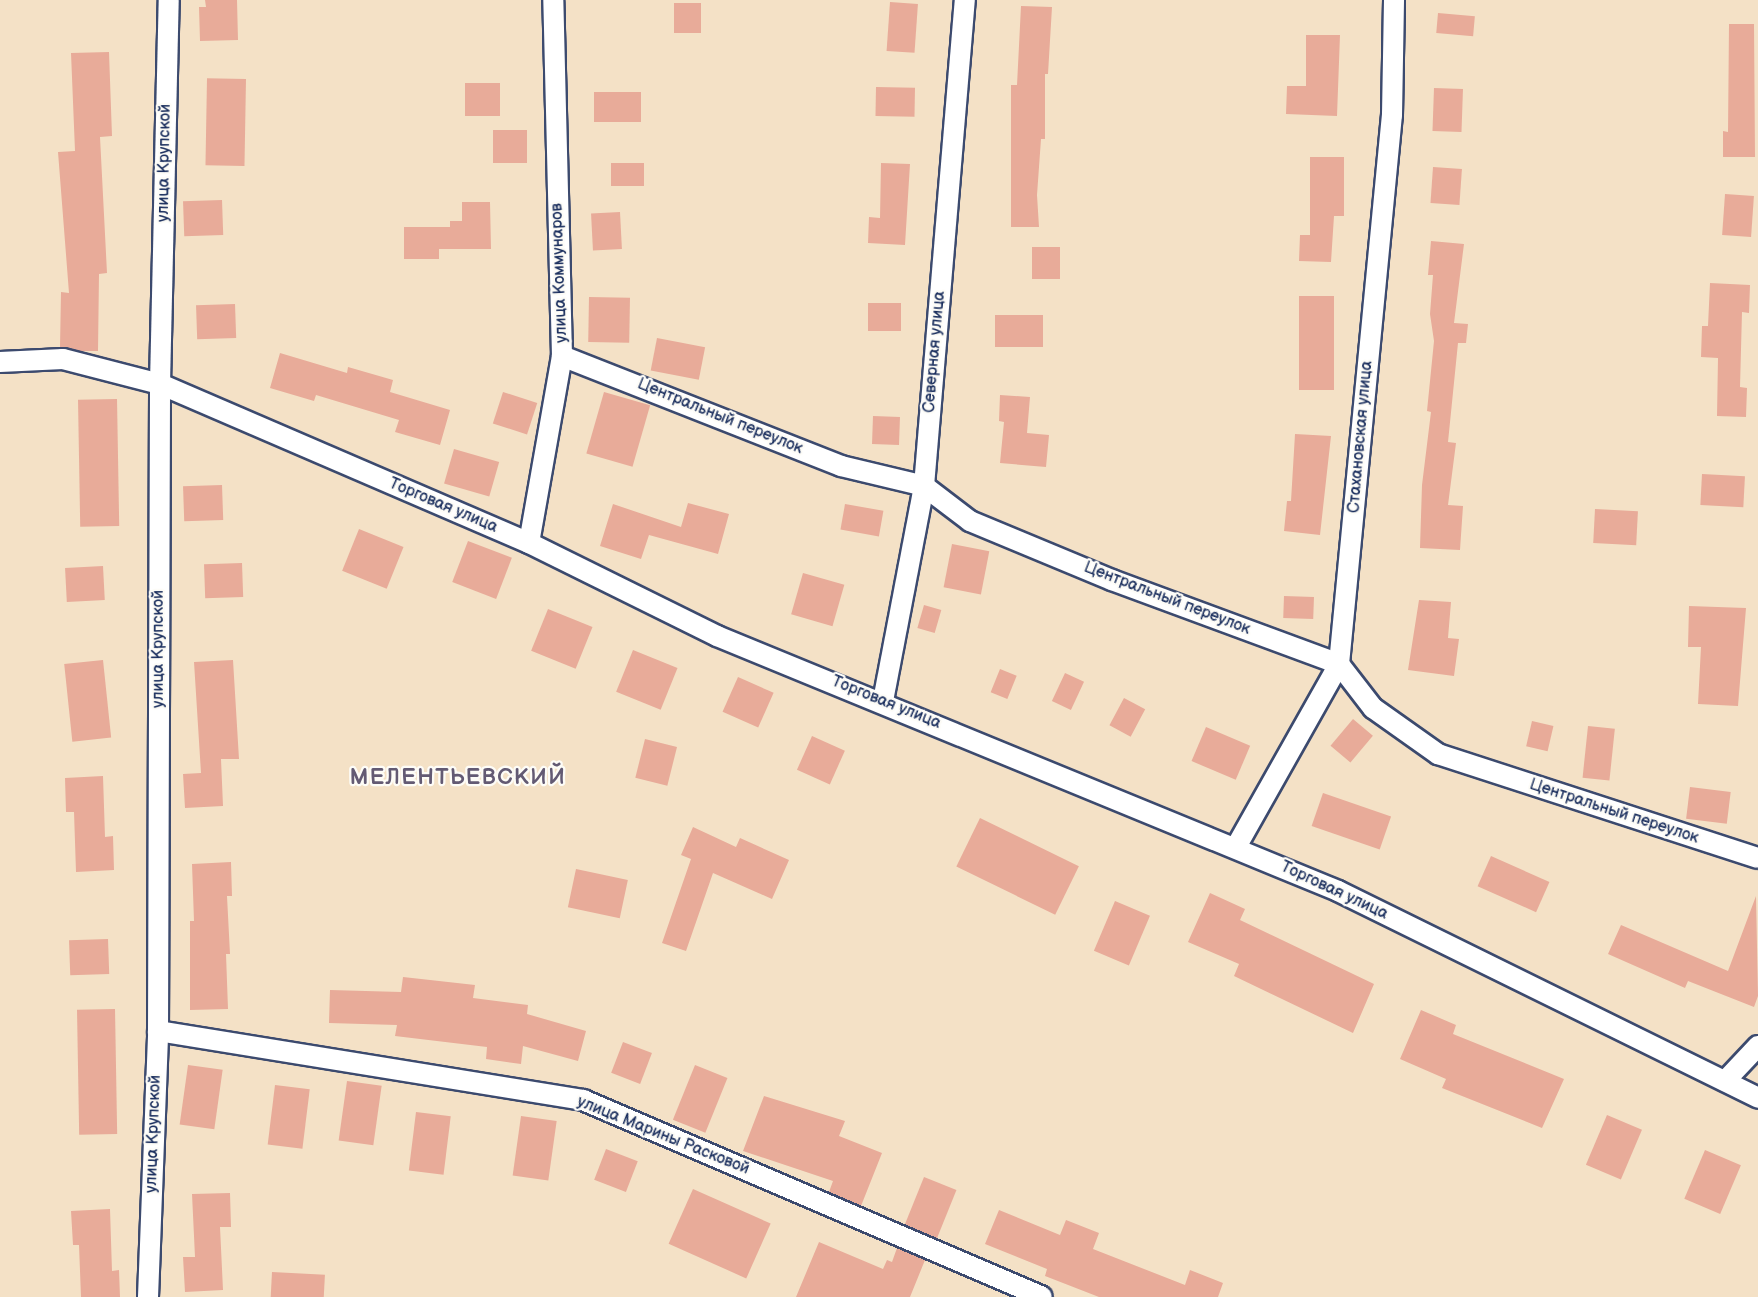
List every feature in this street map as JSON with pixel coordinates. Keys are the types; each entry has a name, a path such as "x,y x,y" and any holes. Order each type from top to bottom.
{"street":[{"name":"улица Крупской","path":"148,1297 158,1030 160,384 169,0"},
{"name":"улица Коммунаров","path":"529,543 562,356 553,0"},
{"name":"Северная улица","path":"883,701 924,486 965,0"},
{"name":"Стахановская улица","path":"1236,847 1339,664 1392,115 1394,0"},
{"name":"Центральный переулок","path":"562,356 841,466 924,486 970,521 1112,580 1339,664 1373,708 1438,754 1758,858"},
{"name":"Торговая улица","path":"0,362 63,359 160,384 529,543 717,636 883,701 1338,891 1758,1098"},
{"name":"улица Марины Расковой","path":"158,1030 584,1100 1042,1297"},
{"path":"1725,1081 1758,1046"}],"building":[{"path":"205,0 237,0 238,40 200,41 199,7 206,7"},
{"path":"890,2 918,4 915,53 887,51"},
{"path":"674,3 701,3 701,33 674,33"},
{"path":"1021,6 1052,7 1048,74 1045,74 1045,139 1041,139 1037,195 1039,227 1011,227 1011,85 1017,85"},
{"path":"1438,13 1475,16 1473,36 1436,33"},
{"path":"1729,24 1754,24 1755,157 1723,157 1723,131 1728,132"},
{"path":"1306,35 1340,35 1337,116 1286,114 1287,86 1306,86"},
{"path":"109,52 112,136 100,137 107,273 99,274 98,351 80,351 60,347 61,292 69,293 58,152 75,151 71,53"},
{"path":"207,78 246,79 244,166 205,165"},
{"path":"465,83 500,83 500,116 465,116"},
{"path":"876,87 915,88 914,117 875,116"},
{"path":"1434,88 1463,89 1461,132 1432,131"},
{"path":"594,92 641,92 641,122 594,122"},
{"path":"493,130 527,130 527,163 493,163"},
{"path":"1310,157 1344,157 1344,216 1334,216 1331,262 1299,261 1300,235 1310,235"},
{"path":"611,163 644,163 644,186 611,186"},
{"path":"881,163 910,164 905,245 868,243 869,217 880,218"},
{"path":"1433,167 1462,169 1459,205 1430,203"},
{"path":"1725,194 1754,196 1751,237 1722,235"},
{"path":"222,200 223,235 184,236 183,201"},
{"path":"462,202 490,202 491,249 439,249 439,259 404,259 404,227 450,227 450,221 462,221"},
{"path":"620,212 622,249 593,250 591,214"},
{"path":"1431,241 1464,244 1454,323 1468,324 1466,343 1458,343 1448,442 1456,443 1448,505 1463,506 1460,550 1420,548 1422,485 1431,412 1427,411 1434,341 1430,314 1433,275 1428,275"},
{"path":"1032,247 1060,247 1060,279 1032,279"},
{"path":"1710,283 1750,285 1749,313 1742,312 1740,387 1747,388 1746,417 1717,416 1718,358 1701,357 1702,326 1708,326"},
{"path":"1299,296 1334,296 1334,390 1299,390"},
{"path":"589,297 630,298 629,343 588,342"},
{"path":"868,303 901,303 901,331 868,331"},
{"path":"235,304 236,338 197,339 196,305"},
{"path":"995,315 1043,315 1043,347 995,347"},
{"path":"657,338 705,347 699,380 651,370"},
{"path":"280,353 347,373 348,367 393,380 390,392 450,410 440,445 395,432 399,420 316,395 314,401 270,388"},
{"path":"503,392 537,403 527,435 493,423"},
{"path":"604,392 650,405 632,467 586,454"},
{"path":"1000,395 1030,397 1027,433 1049,435 1046,467 1000,463 1004,422 999,421"},
{"path":"117,399 119,526 80,527 78,400"},
{"path":"873,416 900,417 899,445 872,444"},
{"path":"1295,434 1331,436 1320,535 1284,531 1287,501 1291,501"},
{"path":"454,449 499,462 489,497 444,484"},
{"path":"1702,474 1745,476 1743,507 1700,505"},
{"path":"222,485 223,520 184,521 183,486"},
{"path":"688,503 729,514 718,554 649,535 641,559 600,546 613,504 681,527"},
{"path":"845,504 883,511 879,536 840,530"},
{"path":"1595,509 1638,511 1636,545 1593,543"},
{"path":"359,529 404,547 387,589 342,571"},
{"path":"468,541 512,558 496,599 452,582"},
{"path":"952,544 989,551 981,594 944,587"},
{"path":"242,563 243,597 205,598 204,564"},
{"path":"103,566 105,600 67,602 65,568"},
{"path":"803,573 844,585 832,626 791,614"},
{"path":"1284,596 1314,597 1313,619 1283,618"},
{"path":"1419,600 1451,602 1448,638 1459,639 1454,676 1408,670"},
{"path":"924,605 941,610 935,633 917,628"},
{"path":"1689,606 1746,608 1738,706 1698,704 1701,647 1688,647"},
{"path":"548,609 593,627 576,669 531,651"},
{"path":"633,650 678,668 661,710 616,692"},
{"path":"103,660 111,738 72,742 64,664"},
{"path":"233,660 239,759 221,759 223,806 185,808 183,774 201,773 194,662"},
{"path":"1000,669 1017,676 1007,699 991,692"},
{"path":"1065,673 1084,682 1071,710 1052,701"},
{"path":"738,677 774,693 758,728 723,712"},
{"path":"1124,698 1145,709 1131,737 1109,725"},
{"path":"1353,719 1373,736 1350,763 1331,746"},
{"path":"1532,721 1553,726 1548,751 1526,746"},
{"path":"1588,726 1615,729 1609,781 1583,778"},
{"path":"1206,727 1250,746 1236,780 1192,761"},
{"path":"812,736 845,751 830,784 797,770"},
{"path":"645,739 677,747 667,786 635,778"},
{"path":"103,776 105,837 113,836 114,870 76,872 74,812 66,812 65,778"},
{"path":"1690,787 1731,792 1727,824 1686,819"},
{"path":"1323,793 1391,816 1380,850 1312,826"},
{"path":"980,818 1079,866 1055,915 956,867"},
{"path":"693,827 736,847 740,838 789,860 772,899 713,873 686,951 662,943 691,859 681,855"},
{"path":"1491,856 1549,882 1536,912 1478,886"},
{"path":"231,862 232,896 227,896 230,954 226,954 228,1009 190,1010 190,921 194,921 192,864"},
{"path":"576,869 628,880 620,918 568,907"},
{"path":"1210,893 1245,909 1240,920 1374,984 1353,1033 1234,976 1239,964 1188,942"},
{"path":"1756,896 1758,996 1754,1007 1688,981 1685,988 1608,954 1621,925 1728,971"},
{"path":"1115,901 1150,916 1129,966 1094,951"},
{"path":"108,939 109,974 70,975 69,940"},
{"path":"403,977 475,985 473,998 528,1005 527,1014 586,1031 578,1061 523,1046 521,1064 486,1059 487,1047 395,1036 397,1025 329,1023 330,990 401,992"},
{"path":"115,1009 117,1134 79,1135 77,1010"},
{"path":"1421,1010 1456,1025 1453,1034 1564,1079 1542,1128 1442,1088 1446,1079 1400,1059"},
{"path":"623,1042 652,1053 640,1084 611,1073"},
{"path":"188,1065 223,1070 214,1129 180,1124"},
{"path":"695,1065 727,1078 705,1133 673,1120"},
{"path":"347,1081 382,1086 373,1145 339,1140"},
{"path":"275,1085 310,1089 302,1149 268,1145"},
{"path":"764,1096 845,1121 839,1136 882,1153 861,1206 829,1192 833,1181 743,1151"},
{"path":"416,1112 451,1116 444,1175 409,1171"},
{"path":"1607,1115 1642,1130 1621,1180 1586,1165"},
{"path":"521,1116 557,1121 548,1180 513,1175"},
{"path":"606,1149 638,1161 626,1192 594,1180"},
{"path":"1705,1150 1741,1165 1720,1214 1684,1199"},
{"path":"924,1177 956,1190 937,1238 905,1225"},
{"path":"693,1189 771,1224 746,1278 669,1244"},
{"path":"230,1193 231,1227 220,1227 223,1290 185,1292 183,1257 195,1257 192,1194"},
{"path":"110,1209 112,1271 119,1270 120,1297 81,1297 79,1245 73,1245 71,1211"},
{"path":"999,1210 1060,1235 1066,1220 1099,1233 1093,1249 1185,1285 1190,1270 1223,1283 1218,1297 1099,1297 1045,1276 1047,1269 985,1244"},
{"path":"819,1242 883,1269 887,1260 892,1262 897,1248 925,1260 910,1297 796,1297"},
{"path":"272,1272 325,1275 324,1297 271,1297"}],"district":[{"name":"МЕЛЕНТЬЕВСКИЙ","path":"458,778"}]}
